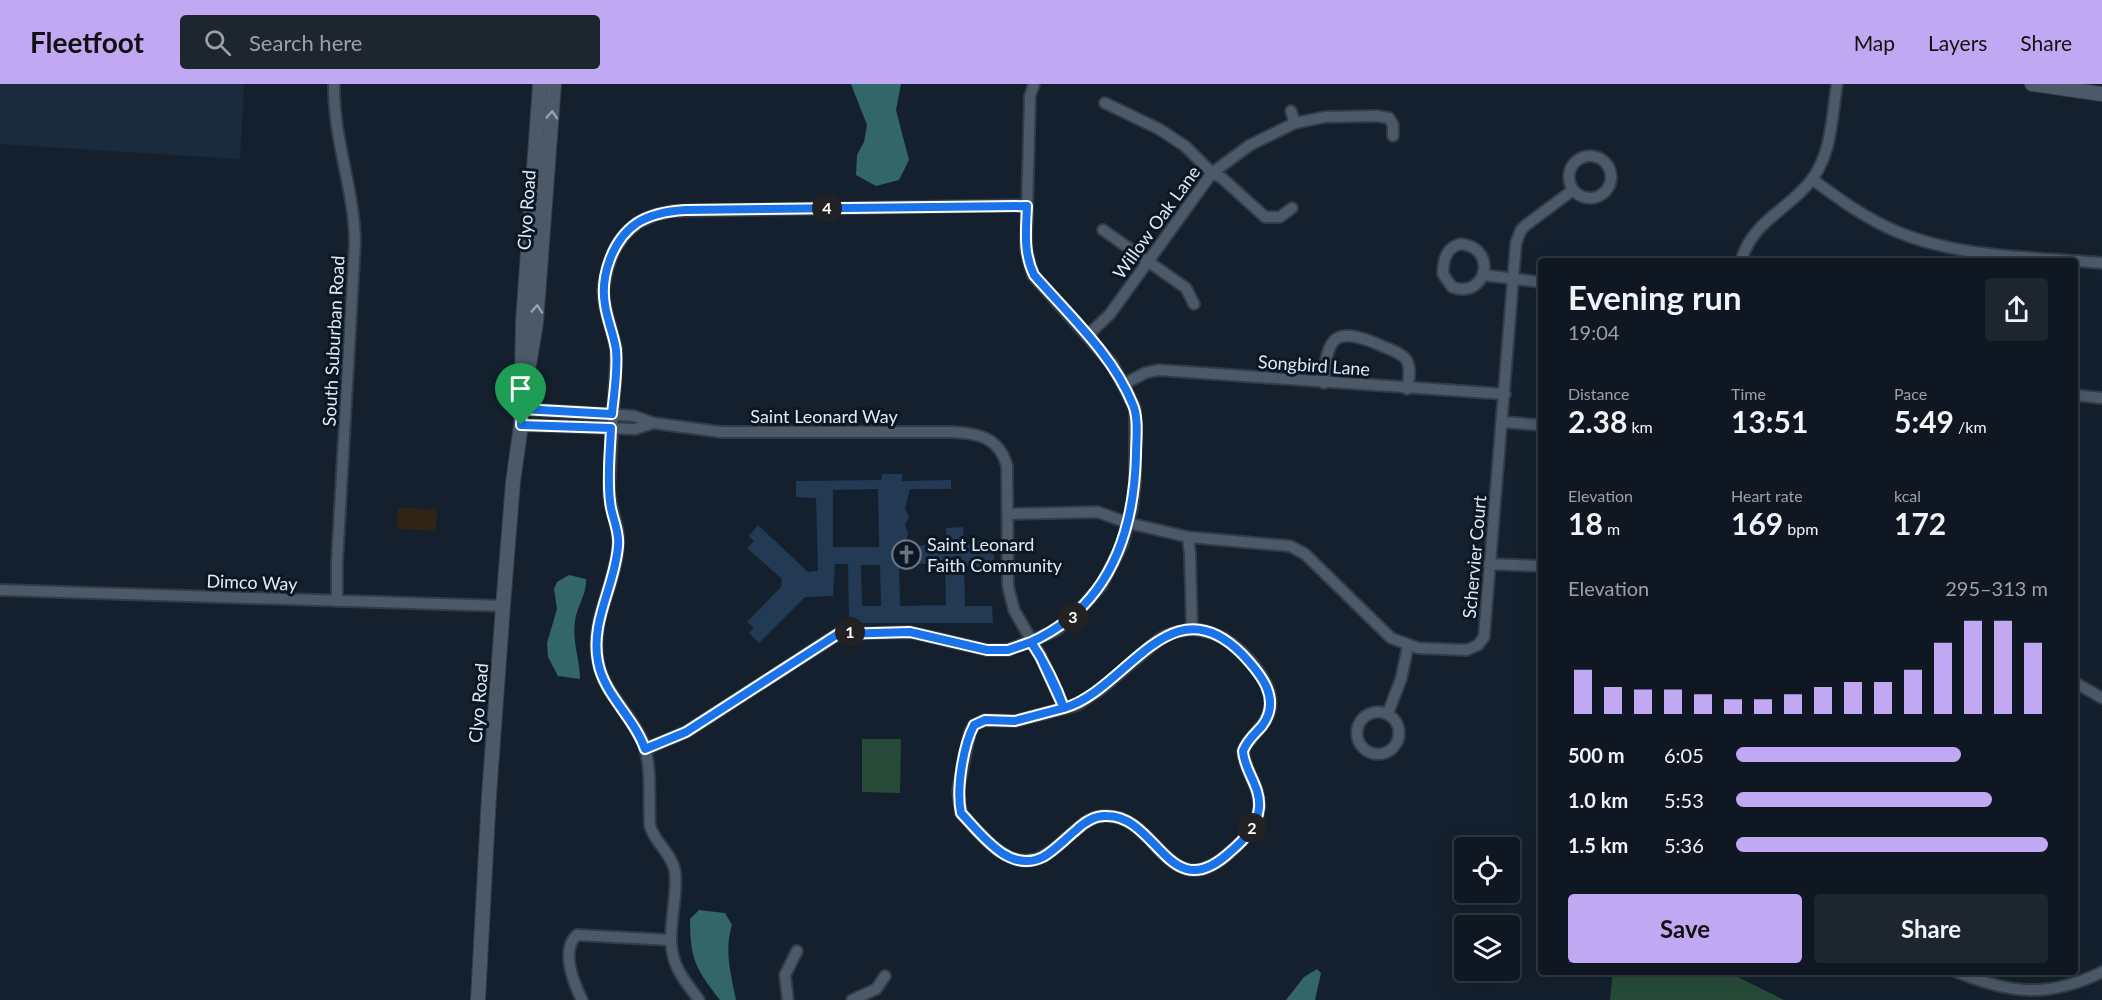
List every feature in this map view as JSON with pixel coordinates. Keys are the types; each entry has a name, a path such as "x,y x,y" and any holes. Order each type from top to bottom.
{"street":[{"name":"South Suburban Road","path":"334,84 335,125 352,202 355,242 337,562 337,601"},
{"name":"Clyo Road","path":"478,1000 488,806 513,482 521,425 523,321 540,84"},
{"name":"Clyo Road","path":"522,409 536,323 554,84"},
{"path":"1026,84 1030,96"},
{"path":"645,749 686,732 838,634 910,632 987,650 1008,650 1055,631 1073,617 1101,586 1122,545 1128,523 1135,482 1137,431 1135,408 1113,366 1034,275 1027,262 1030,96 1034,84"},
{"path":"1742,258 1745,248 1759,227 1812,179 1820,166 1827,147 1837,84"},
{"path":"2032,84 2102,94"},
{"path":"1105,103 1159,129 1185,146 1265,217 1280,217 1292,208"},
{"path":"1291,111 1295,123"},
{"name":"Willow Oak Lane","path":"1087,336 1110,314 1212,172 1250,145 1295,123 1325,117 1377,116 1389,118 1393,125 1393,136"},
{"path":"1588,156 1600,158 1610,167 1612,181 1605,193 1585,198 1573,190 1569,178 1576,161 1588,156"},
{"path":"1812,179 1866,217 1899,232 1941,246 1964,250 2049,258"},
{"name":"Schervier Court","path":"1008,514 1098,512 1128,523 1188,537 1281,544 1300,550 1384,632 1408,646 1467,650 1482,640 1503,422 1516,243 1521,230 1573,190"},
{"path":"699,1000 677,969 671,940 675,873 670,860 652,836 649,774 645,749 634,724 603,680 595,644 597,625 616,560 618,544 618,530 610,505 609,491 616,348 603,290 614,250 624,235 637,223 655,215 685,210 1027,206"},
{"path":"1103,230 1186,288 1194,304"},
{"path":"1469,245 1482,258 1483,275 1471,288 1464,290 1452,287 1443,274 1446,254 1454,246 1469,245"},
{"path":"2078,261 2102,263"},
{"path":"1483,275 1538,282"},
{"path":"1324,382 1329,348 1340,337 1350,334 1403,356 1409,367 1407,389"},
{"name":"Songbird Lane","path":"1124,384 1158,370 1505,394"},
{"path":"2078,395 2102,398"},
{"name":"Saint Leonard Way","path":"522,409 634,416 653,423 732,433 972,433 994,441 1004,455 1007,466 1008,514"},
{"path":"1503,422 1538,425"},
{"name":"Saint Leonard Way","path":"521,425 635,429 653,423"},
{"path":"1008,514 1008,586 1014,610 1040,656 1064,708"},
{"path":"1188,537 1191,554 1192,629"},
{"path":"1489,564 1538,566"},
{"name":"Dimco Way","path":"0,590 503,606"},
{"path":"1192,629 1223,639 1242,654 1266,684 1271,701 1267,718 1245,744 1243,751 1257,791 1258,809 1256,820 1245,838 1217,863 1200,870 1186,869 1175,865 1134,825 1118,817 1108,816 1084,823 1045,856 1022,861 1004,855 961,813 958,802 959,782 970,732 974,725 985,720 1015,721 1064,708 1088,699 1161,638 1172,633 1192,629"},
{"path":"1388,713 1401,679 1408,646"},
{"path":"2078,684 2102,698"},
{"path":"1369,713 1388,713 1397,722 1399,740 1392,750 1380,755 1359,744 1357,726 1369,713"},
{"path":"582,1000 573,978 570,961 571,942 577,935 671,940"},
{"path":"788,1000 785,975 797,951"},
{"path":"1965,975 1993,986 2032,991 2061,988 2102,972"},
{"path":"852,1000 876,989 885,976"}],"shaded area":[{"path":"0,84 244,84 240,159 0,144"},
{"path":"851,84 901,84 896,110 909,160 899,180 876,186 856,175 857,155 864,142 867,125"},
{"path":"398,508 437,509 436,531 397,529"},
{"path":"569,575 586,579 574,628 580,679 558,676 548,657 547,643 557,609 554,589 557,582"},
{"path":"862,739 901,739 900,793 862,792"},
{"path":"699,910 725,913 732,925 728,953 736,1000 720,1000 696,963 691,945 690,919"},
{"path":"1317,969 1321,973 1315,1000 1286,1000 1304,977"},
{"path":"1613,975 1734,975 1784,1000 1610,1000"}],"building":[{"name":"Saint Leonard Faith Community","path":"882,474 902,474 902,481 951,480 951,489 910,489 905,508 909,517 905,525 908,533 905,546 947,545 946,528 963,527 964,545 982,540 994,547 994,560 987,569 964,566 965,606 992,606 993,623 849,623 848,564 835,564 833,596 805,597 759,643 749,633 754,628 747,622 781,587 782,579 747,548 754,541 749,536 758,525 808,572 818,571 816,498 796,497 796,481 881,480","holes":["878,489 879,547 833,547 833,490","945,563 946,605 900,606 899,565","861,565 880,565 881,606 862,606"]}],"place":[{"name":"Saint Leonard Faith Community","path":"906,554"}],"route":[{"path":"521,425 522,409 612,414 616,348 603,290 607,270 614,250 624,235 637,223 655,215 685,210 1027,206 1027,262 1034,275 1113,366 1135,408 1137,431 1135,482 1132,509 1122,545 1101,586 1073,617 1055,631 1031,642 1064,708 1015,721 985,720 974,725 970,732 959,782 958,802 961,813 1004,855 1022,861 1045,856 1084,823 1099,816 1126,820 1134,825 1166,859 1190,870 1200,870 1217,863 1251,831 1256,820 1259,800 1243,751 1245,744 1267,718 1271,701 1269,692 1262,677 1231,644 1200,630 1180,630 1161,638 1088,699 1064,708 1059,694 1057,689 1040,656 1031,642 1008,650 987,650 922,633 847,632 833,637 686,732 662,744 645,749 634,724 603,680 595,644 597,625 616,560 618,544 618,530 610,505 609,491 611,428 521,425"}]}
